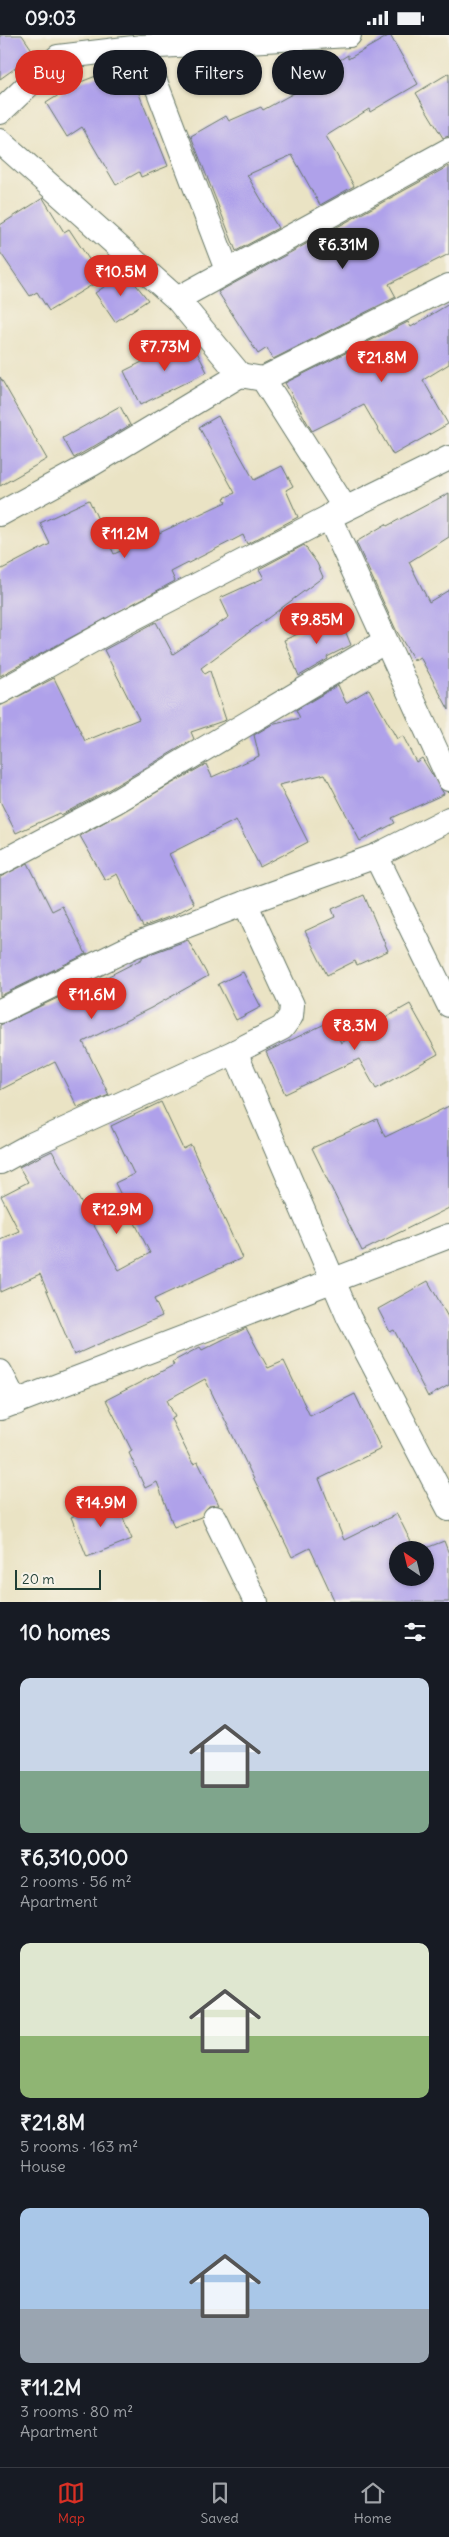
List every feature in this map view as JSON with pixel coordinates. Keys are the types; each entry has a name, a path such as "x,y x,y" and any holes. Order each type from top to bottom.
{"street":[{"path":"0,112 58,57 142,47 350,35"},
{"path":"142,47 227,270"},
{"path":"0,141 177,299 251,377 343,505 329,517"},
{"path":"177,299 449,150"},
{"path":"0,514 251,377 449,286"},
{"path":"0,692 122,624 329,517 449,458"},
{"path":"329,517 384,642 449,779"},
{"path":"0,863 114,802 384,642"},
{"path":"0,1011 133,946 376,856 449,819"},
{"path":"376,856 449,1005"},
{"path":"0,1162 31,1145 235,1052 282,1028 291,1017 292,1005 245,903"},
{"path":"235,1052 349,1318 449,1509"},
{"path":"0,1372 8,1405 449,1236"},
{"path":"215,1518 256,1602"}],"building":[{"path":"0,35 22,35 32,50 15,50 15,68 0,79"},
{"path":"390,35 418,84 370,112 369,109 326,136 354,186 320,205 292,155 247,175 278,228 236,251 191,136 226,116 229,121 261,107 263,110 290,95 344,95 344,57 348,55 348,59"},
{"path":"449,73 449,136 443,138 416,93"},
{"path":"93,77 93,95 139,95 168,166 141,177 139,172 116,185 82,127 67,137 46,103 59,95 83,95 83,81"},
{"path":"449,166 449,254 389,284 396,297 273,359 267,348 258,354 218,292"},
{"path":"43,198 64,232 69,229 102,279 49,311 37,292 30,296 0,252 0,225"},
{"path":"126,272 148,300 115,322 95,293"},
{"path":"449,304 449,364 423,380 448,424 393,455 364,405 312,431 285,383 408,322 411,327"},
{"path":"190,338 207,372 140,405 124,371"},
{"path":"0,377 47,459 0,486"},
{"path":"120,406 130,425 74,458 63,438"},
{"path":"218,416 254,480 282,466 293,486 286,490 298,517 247,544 243,535 171,572 175,581 0,676 0,570 50,544 40,523 89,500 114,554 226,502 224,498 235,493 199,427"},
{"path":"449,493 449,537 409,562 429,602 449,590 449,710 420,657 414,660 396,630 356,542 386,524 387,526"},
{"path":"304,545 317,563 323,577 201,668 205,674 210,671 226,720 191,732 194,739 108,790 61,815 60,813 16,833 0,801 0,706 54,678 85,741 139,719 104,650 156,622 173,654 229,617 220,598 264,578 259,569"},
{"path":"339,616 351,645 327,657 328,659 299,676 284,640"},
{"path":"338,685 346,703 369,689 397,739 403,736 416,762 422,758 444,794 392,818 395,823 360,841 325,774 279,785 308,842 260,867 236,820 169,854 194,904 174,915 143,927 117,874 105,880 80,836 206,764 212,777 259,756 254,735 271,725 300,718 296,710"},
{"path":"28,863 52,911 62,906 86,954 0,996 0,877"},
{"path":"364,895 388,951 357,965 355,961 327,975 305,931 335,917 332,909"},
{"path":"188,940 208,976 151,1008 83,1042 109,1095 78,1108 55,1062 0,1090 0,1025 98,979 99,981 142,959 142,957"},
{"path":"243,972 261,1007 236,1020 218,984"},
{"path":"410,1004 438,1054 376,1089 359,1059 285,1094 266,1052 331,1021 341,1043"},
{"path":"161,1102 183,1149 191,1145 242,1258 154,1299 162,1316 74,1355 40,1274 0,1292 0,1239 19,1231 1,1196 28,1182 19,1167 52,1151 119,1270 150,1253 115,1183 134,1174 111,1126"},
{"path":"449,1106 449,1208 362,1251 312,1148 377,1119 385,1137"},
{"path":"428,1281 449,1319 449,1385 428,1397 394,1330 390,1332 378,1309"},
{"path":"246,1328 268,1368 284,1361 310,1416 355,1394 381,1449 319,1479 344,1540 397,1514 410,1541 389,1541 389,1586 434,1586 434,1545 444,1541 449,1554 449,1602 335,1602 310,1548 292,1557 205,1379 167,1400 175,1417 171,1419 193,1464 198,1462 219,1505 209,1506 201,1517 174,1527 157,1482 145,1488 129,1453 132,1451 106,1400 174,1365 172,1362 200,1347 202,1350"},
{"path":"115,1499 132,1539 87,1557 71,1517"}]}
